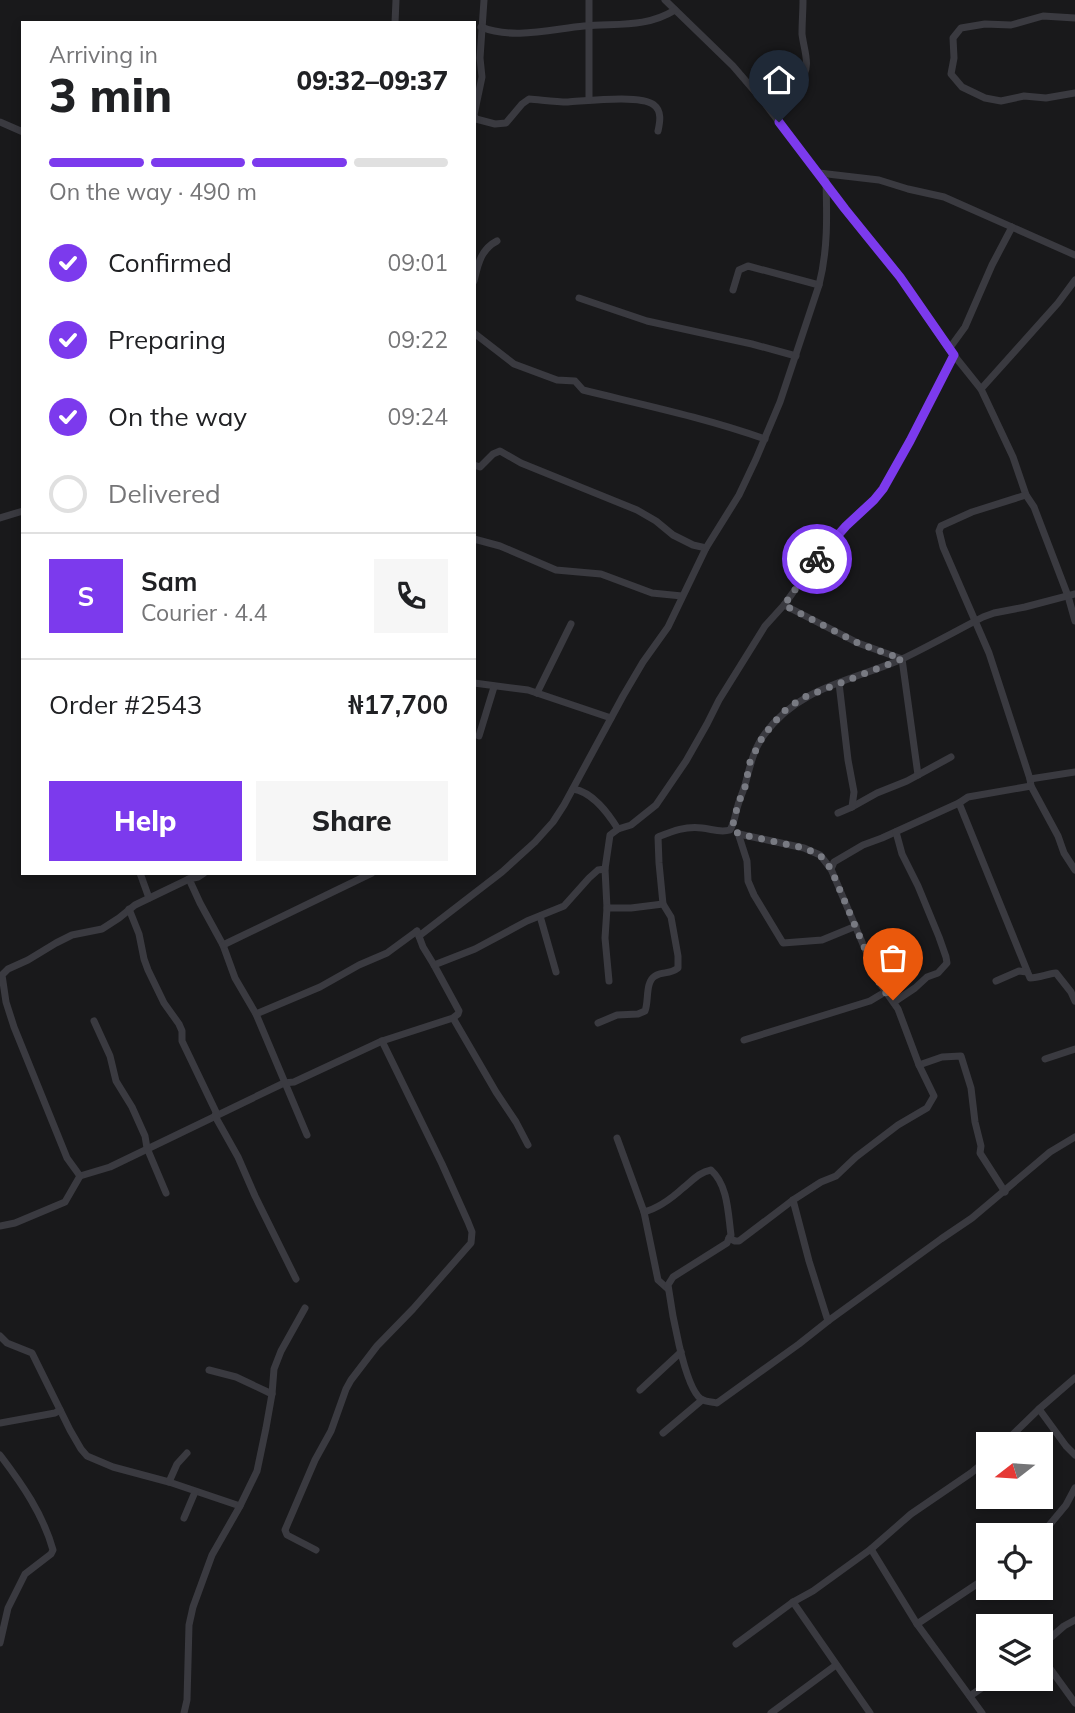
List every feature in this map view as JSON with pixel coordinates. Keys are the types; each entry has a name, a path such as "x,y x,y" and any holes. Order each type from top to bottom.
{"street":[{"path":"395,21 396,0"},
{"path":"476,106 482,78 480,58 484,0"},
{"path":"589,0 589,100"},
{"path":"665,0 733,66 763,101 900,277 952,352 981,388 1009,447 1026,495 1034,506 1071,595 1075,621"},
{"path":"787,82 800,81 806,74 807,61 802,33 803,0"},
{"path":"481,27 516,33 624,25 641,23 675,10"},
{"path":"1075,18 1043,16 1012,25 985,24 961,28 953,38 954,58 951,74 962,87 985,98 1001,101 1024,96 1046,98 1075,93"},
{"path":"476,119 495,124 506,123 522,104 530,99 566,102 619,99 656,106 660,122 658,131"},
{"path":"0,122 21,131"},
{"path":"819,173 879,180 944,197 1075,255"},
{"path":"418,931 419,936 510,865 554,822 643,662 668,626 706,548 739,495 780,402 824,265 828,223 826,181"},
{"path":"609,981 605,938 605,869 610,835 638,820 656,805 707,724 747,652 772,617 784,605 820,555 883,489 910,441 986,278 1013,227"},
{"path":"476,273 484,251 497,241"},
{"path":"733,290 739,270 748,266 819,285"},
{"path":"981,388 1058,303 1075,280"},
{"path":"579,298 648,321 796,356"},
{"path":"476,335 513,364 557,380 575,381 583,390 741,430 765,439"},
{"path":"476,466 480,467 500,451 521,463 638,510 673,535 706,548"},
{"path":"1026,495 972,512 941,526 939,531 943,547 989,653 1031,783 1064,853 1075,870"},
{"path":"0,518 21,512"},
{"path":"476,540 500,546 556,570 601,575 652,593 682,596"},
{"path":"856,926 822,940 783,943 754,895 748,881 747,861 736,831 738,804 750,762 763,736 783,712 802,698 902,659 994,613 1071,595"},
{"path":"784,605 858,643 902,659"},
{"path":"537,693 571,624"},
{"path":"902,659 918,775"},
{"path":"476,683 528,690 611,718"},
{"path":"839,683 854,792 852,807"},
{"path":"479,736 494,687"},
{"path":"838,814 951,757"},
{"path":"831,869 834,862 842,856 968,797 1075,772"},
{"path":"573,789 588,794 618,829"},
{"path":"959,803 1030,978 1056,973 1075,1001"},
{"path":"598,1023 645,1010 651,979 672,973 678,968 671,917 663,904 658,837 684,827 736,831 804,848 820,855 831,869 869,960 885,992 894,1002 934,1096 927,1108 898,1125 836,1176 793,1200 743,1238 735,1241 729,1238"},
{"path":"894,1002 927,977 938,974 947,963 918,886 902,854 896,832"},
{"path":"434,965 475,949 564,906 589,878 598,870 605,869"},
{"path":"141,875 149,898"},
{"path":"80,1176 67,1158 14,1027 6,1002 2,975 8,969 56,943 72,935 102,929 149,898 189,878 201,875"},
{"path":"223,945 368,875"},
{"path":"189,878 223,945 235,978 267,1036 307,1135"},
{"path":"607,908 663,904"},
{"path":"129,909 141,938 144,959 164,1003 182,1031 182,1041 206,1088 216,1112 215,1116 238,1157 296,1279"},
{"path":"540,916 556,972"},
{"path":"0,1226 15,1223 65,1202 80,1176 110,1167 284,1083 294,1082 382,1041 458,1014 459,1011 423,947 418,931"},
{"path":"256,1014 311,991 387,953 418,931"},
{"path":"996,981 1019,971 1027,972"},
{"path":"744,1040 870,1000 885,992"},
{"path":"453,1017 528,1145"},
{"path":"94,1021 110,1056 116,1081 145,1136 147,1148 166,1194"},
{"path":"316,1550 287,1535 285,1530 321,1447 331,1431 346,1389 377,1346 471,1243 472,1238 449,1179 382,1041"},
{"path":"1045,1059 1075,1049"},
{"path":"919,1065 942,1057 961,1056 971,1088 980,1153 1005,1192"},
{"path":"644,1212 656,1208 704,1171 711,1170 719,1178 731,1235 727,1243 673,1277 668,1284 688,1375 702,1400 717,1403 972,1218 1050,1152 1075,1137"},
{"path":"617,1138 644,1212 658,1280 668,1289"},
{"path":"793,1200 828,1321"},
{"path":"184,1713 192,1607 212,1555 257,1471 272,1394 274,1369 305,1308"},
{"path":"0,1336 4,1345 32,1353 60,1410 87,1456 113,1467 169,1482 240,1506"},
{"path":"640,1390 681,1352"},
{"path":"209,1370 236,1377 272,1394"},
{"path":"1015,1432 1075,1378"},
{"path":"663,1433 702,1400"},
{"path":"1039,1409 1066,1447 1075,1455"},
{"path":"0,1423 60,1410"},
{"path":"169,1482 177,1464 187,1453"},
{"path":"0,1455 27,1491 47,1529 54,1550 25,1574 8,1608 0,1643"},
{"path":"736,1644 793,1602 814,1591 871,1549 911,1514 976,1470"},
{"path":"1051,1523 1075,1488"},
{"path":"184,1518 195,1492"},
{"path":"871,1549 916,1624 982,1713"},
{"path":"916,1624 976,1585"},
{"path":"793,1602 870,1713"},
{"path":"1053,1636 1075,1620"},
{"path":"771,1713 836,1665"},
{"path":"1053,1673 1075,1703"},
{"path":"970,1696 977,1691"}],"way so far":[{"path":"817,559 784,605 858,643 902,659 802,698 783,712 763,736 750,762 732,828 739,834 804,848 820,855 831,869 879,982 893,1000"}],"route":[{"path":"779,122 900,277 954,355 883,489 817,559"}]}
